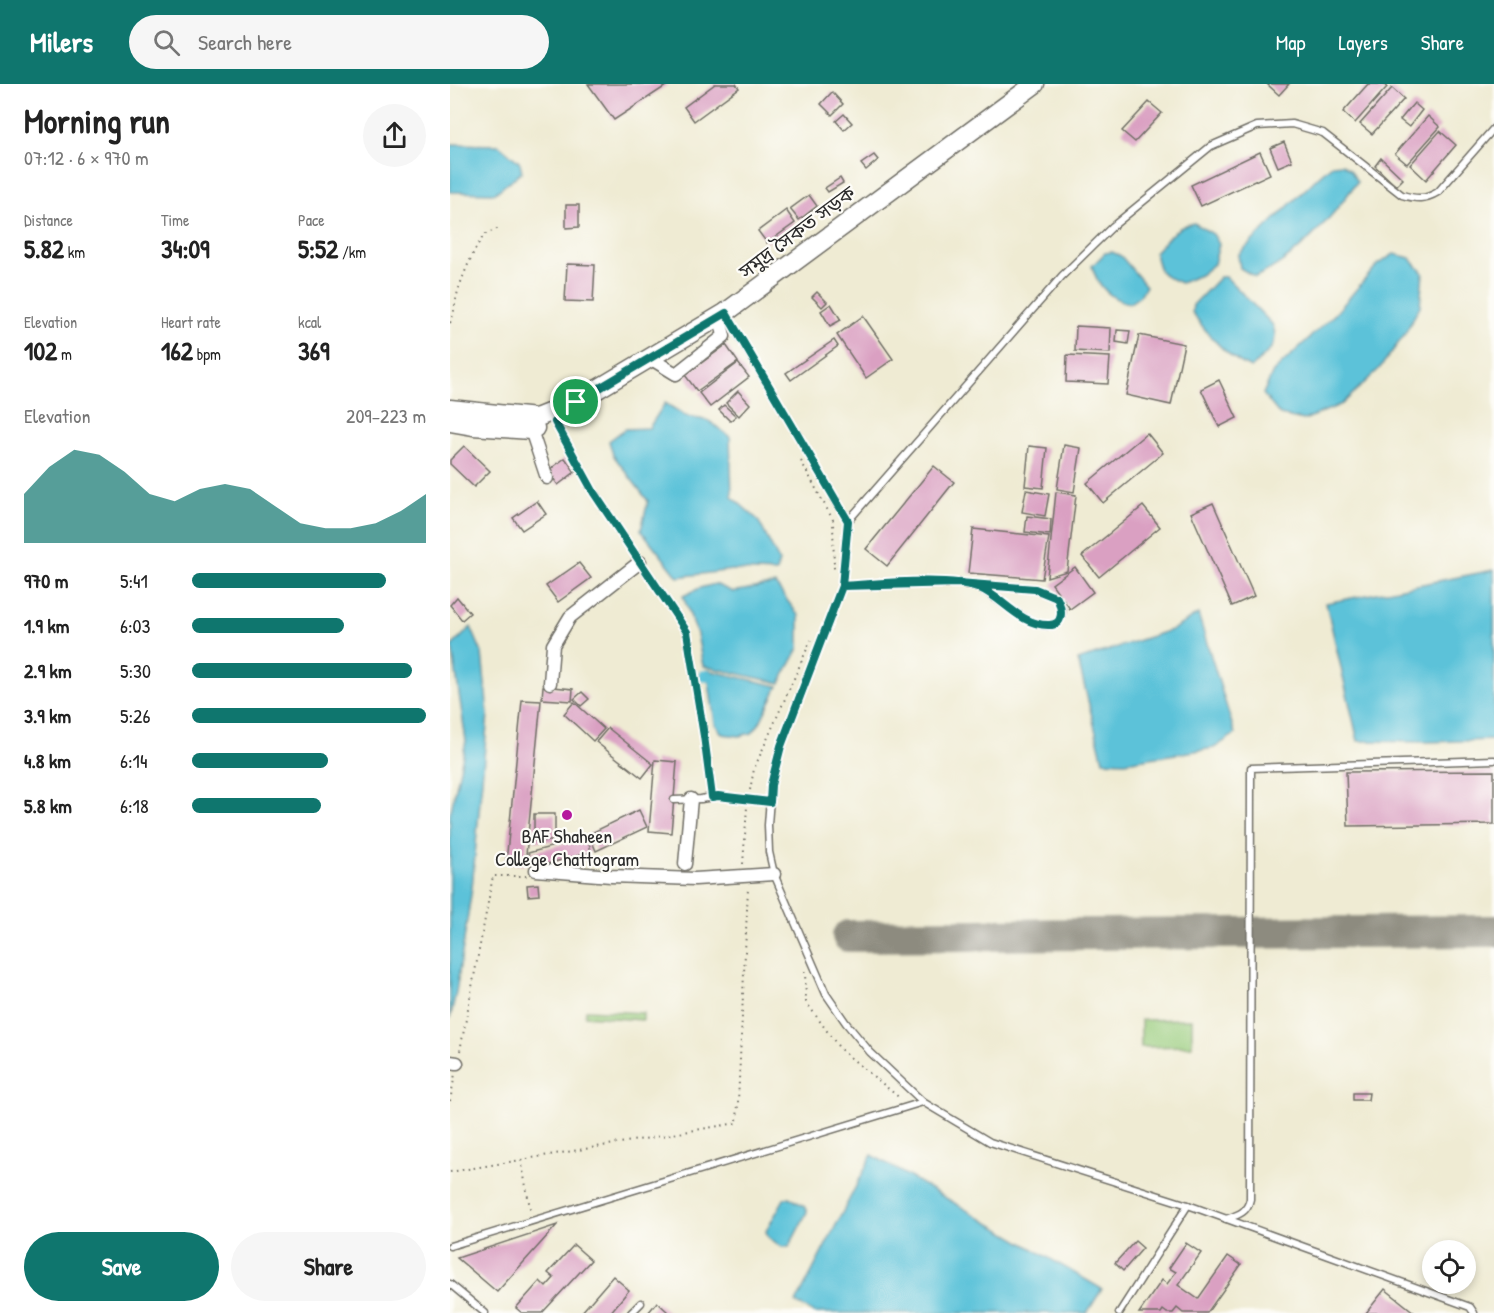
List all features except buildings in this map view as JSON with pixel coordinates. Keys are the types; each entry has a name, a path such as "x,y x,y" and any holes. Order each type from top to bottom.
{"main road":[{"name":"সমুদ্র সৈকত সড়ক","path":"450,409 536,418 576,402 723,315 1035,84"},
{"name":"সমুদ্র সৈকত সড়ক","path":"450,422 531,429 555,422 576,402"}],"street":[{"path":"650,358 676,374 724,336 723,315"},
{"path":"531,429 547,478"},
{"path":"550,683 553,645 570,617 640,562"},
{"path":"686,864 691,799"},
{"path":"532,873 695,879 774,874"}],"lane":[{"path":"1474,1313 1470,1307 1188,1205 990,1142 923,1102 870,1052 826,994 774,874 769,852 771,785 781,746 842,586 848,521 1062,276 1113,226 1211,146 1257,126 1292,124 1323,133 1402,195 1416,199 1427,199 1438,192 1494,128"},
{"path":"723,315 848,521"},
{"path":"555,422 594,493 687,632 712,797"},
{"path":"842,586 959,583 1035,589 1057,598 1062,609 1060,619 1054,624 1047,625 1034,621 1013,612 981,588 959,583"},
{"path":"1226,1219 1243,1213 1250,1199 1251,768 1494,760"},
{"path":"674,800 718,796 770,802"},
{"path":"450,1246 923,1102"},
{"path":"1119,1313 1188,1205"},
{"path":"450,1284 481,1312"},
{"path":"632,1313 641,1303"}],"path":[{"path":"450,323 456,312 456,296 475,251 485,235 499,228"},
{"path":"800,459 833,520 834,576"},
{"path":"747,869 743,864 746,810 754,769 810,641"},
{"path":"450,1101 454,1062 493,876 532,873"},
{"path":"450,1172 737,1124 748,882"},
{"path":"805,962 806,1002 840,1049 902,1100"},
{"path":"520,1160 533,1221"}],"green space":[{"path":"586,1010 643,1013 643,1020 585,1016"},
{"path":"1192,1019 1192,1046 1141,1047 1141,1020"}],"water":[{"path":"450,144 499,145 520,163 522,172 495,193 450,192"},
{"path":"1342,164 1351,171 1357,182 1312,237 1285,260 1255,277 1240,268 1238,255 1318,177 1332,165"},
{"path":"1194,223 1213,234 1219,244 1214,264 1200,275 1181,283 1162,273 1155,252 1177,230"},
{"path":"1112,252 1121,256 1146,286 1140,296 1130,303 1116,299 1105,290 1094,273 1092,266 1105,253"},
{"path":"1394,254 1410,258 1423,273 1420,306 1403,337 1379,369 1342,404 1304,420 1280,415 1263,394 1273,372 1336,313 1378,264"},
{"path":"1220,277 1226,277 1272,324 1275,331 1275,338 1270,349 1251,368 1233,358 1218,344 1192,312 1193,305"},
{"path":"665,403 686,416 709,421 730,437 732,497 758,520 779,561 776,572 732,570 678,577 641,530 648,501 613,455 609,441 625,429 649,428"},
{"path":"1494,570 1494,740 1358,741 1326,603"},
{"path":"715,584 733,592 775,584 799,616 799,648 780,683 703,666 697,634 683,596"},
{"path":"1198,614 1235,734 1214,748 1125,762 1103,761 1078,660 1174,629"},
{"path":"471,627 482,653 488,714 472,888 450,1019 450,815 466,741 452,646"},
{"path":"707,670 778,686 752,733 739,736 722,734 715,724"},
{"path":"872,1155 1102,1289 1087,1313 814,1313 796,1303"},
{"path":"789,1197 804,1206 807,1212 789,1247 782,1247 768,1237 766,1231 784,1199"}],"taxiway":[{"path":"848,936 1494,931"}],"place":[{"name":"BAF Shaheen College Chattogram","path":"567,815"}],"route":[{"path":"576,402 555,422 562,438 594,493 687,632 712,797 770,802 771,785 781,746 842,586 959,583 1035,589 1057,598 1062,609 1060,619 1054,624 1047,625 1034,621 1013,612 981,588 959,583 892,583 842,586 848,521 726,313 576,402"}]}
